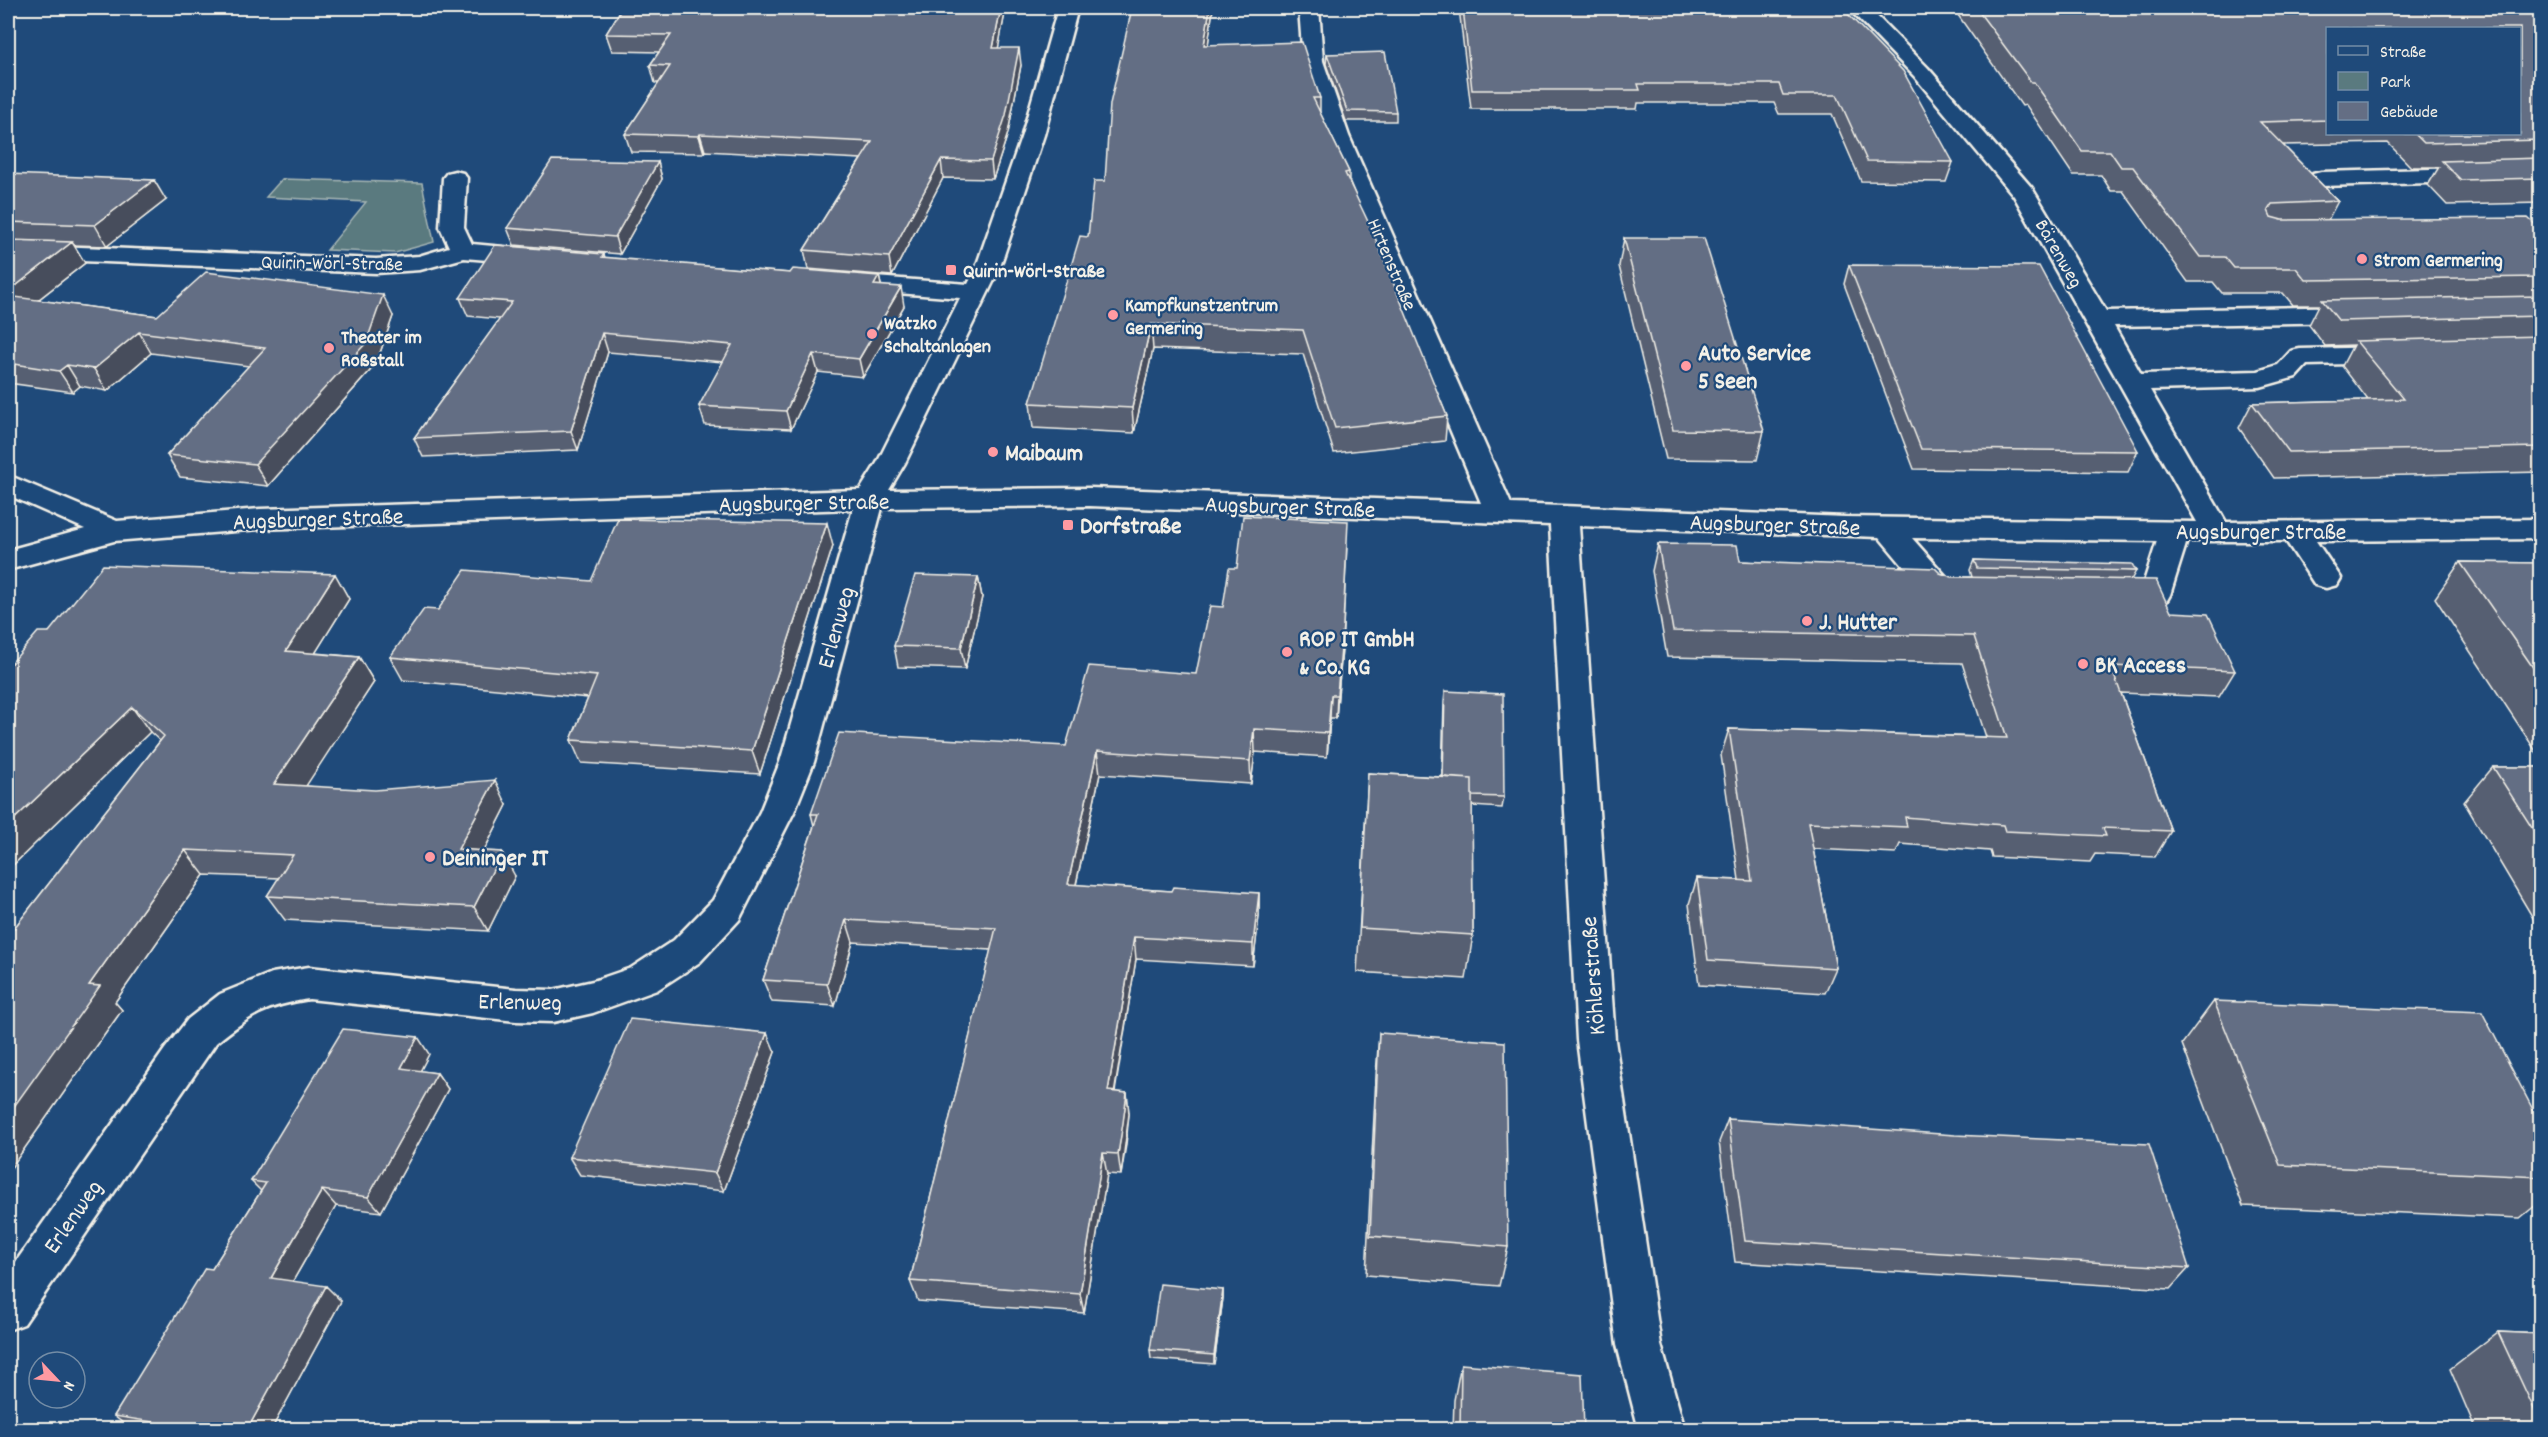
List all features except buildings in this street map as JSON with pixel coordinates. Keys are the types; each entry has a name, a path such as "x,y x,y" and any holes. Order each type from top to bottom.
{"street":[{"path":"869,500 891,463 987,270 1034,135 1068,8"},
{"name":"Hirtenstraße","path":"1309,8 1313,61 1338,136 1501,515"},
{"name":"Bärenweg","path":"1858,8 1921,72 2024,193 2217,532"},
{"path":"2321,179 2541,172"},
{"path":"455,177 452,227 463,251"},
{"name":"Quirin-Wörl-Straße","path":"8,251 376,266 420,262 463,251 555,259"},
{"path":"812,279 977,292"},
{"path":"2097,319 2385,314"},
{"path":"2133,382 2260,379 2287,371 2300,357 2414,354"},
{"path":"8,484 114,531"},
{"name":"Augsburger Straße","path":"8,560 114,531 260,519 869,500 1090,498 1564,518 1887,527 2217,532 2541,529"},
{"name":"Erlenweg","path":"8,1310 179,1061 202,1031 234,1006 272,988 309,983 516,1005 553,1006 592,998 644,979 687,951 726,910 763,841 797,762 869,500"},
{"name":"Köhlerstraße","path":"1564,518 1596,1040 1639,1345 1662,1430"},
{"path":"1887,527 1941,591 1977,592"},
{"path":"2096,594 2156,596 2175,531"},
{"path":"2295,532 2326,578"}],"green space":[{"path":"282,179 422,183 434,242 395,253 327,250 366,202 266,197"}],"place":[{"name":"Strom Germering","path":"2362,259"},
{"name":"Quirin-Wörl-Straße","path":"951,270"},
{"name":"Kampfkunstzentrum Germering","path":"1113,315"},
{"name":"Watzko Schaltanlagen","path":"872,334"},
{"name":"Theater im Roßstall","path":"329,348"},
{"name":"Auto Service 5 Seen","path":"1686,366"},
{"name":"Maibaum","path":"993,452"},
{"name":"Dorfstraße","path":"1068,525"},
{"name":"J. Hutter","path":"1807,621"},
{"name":"ROP IT GmbH & Co. KG","path":"1287,652"},
{"name":"BK Access","path":"2083,664"},
{"name":"Deininger IT","path":"430,857"}]}
